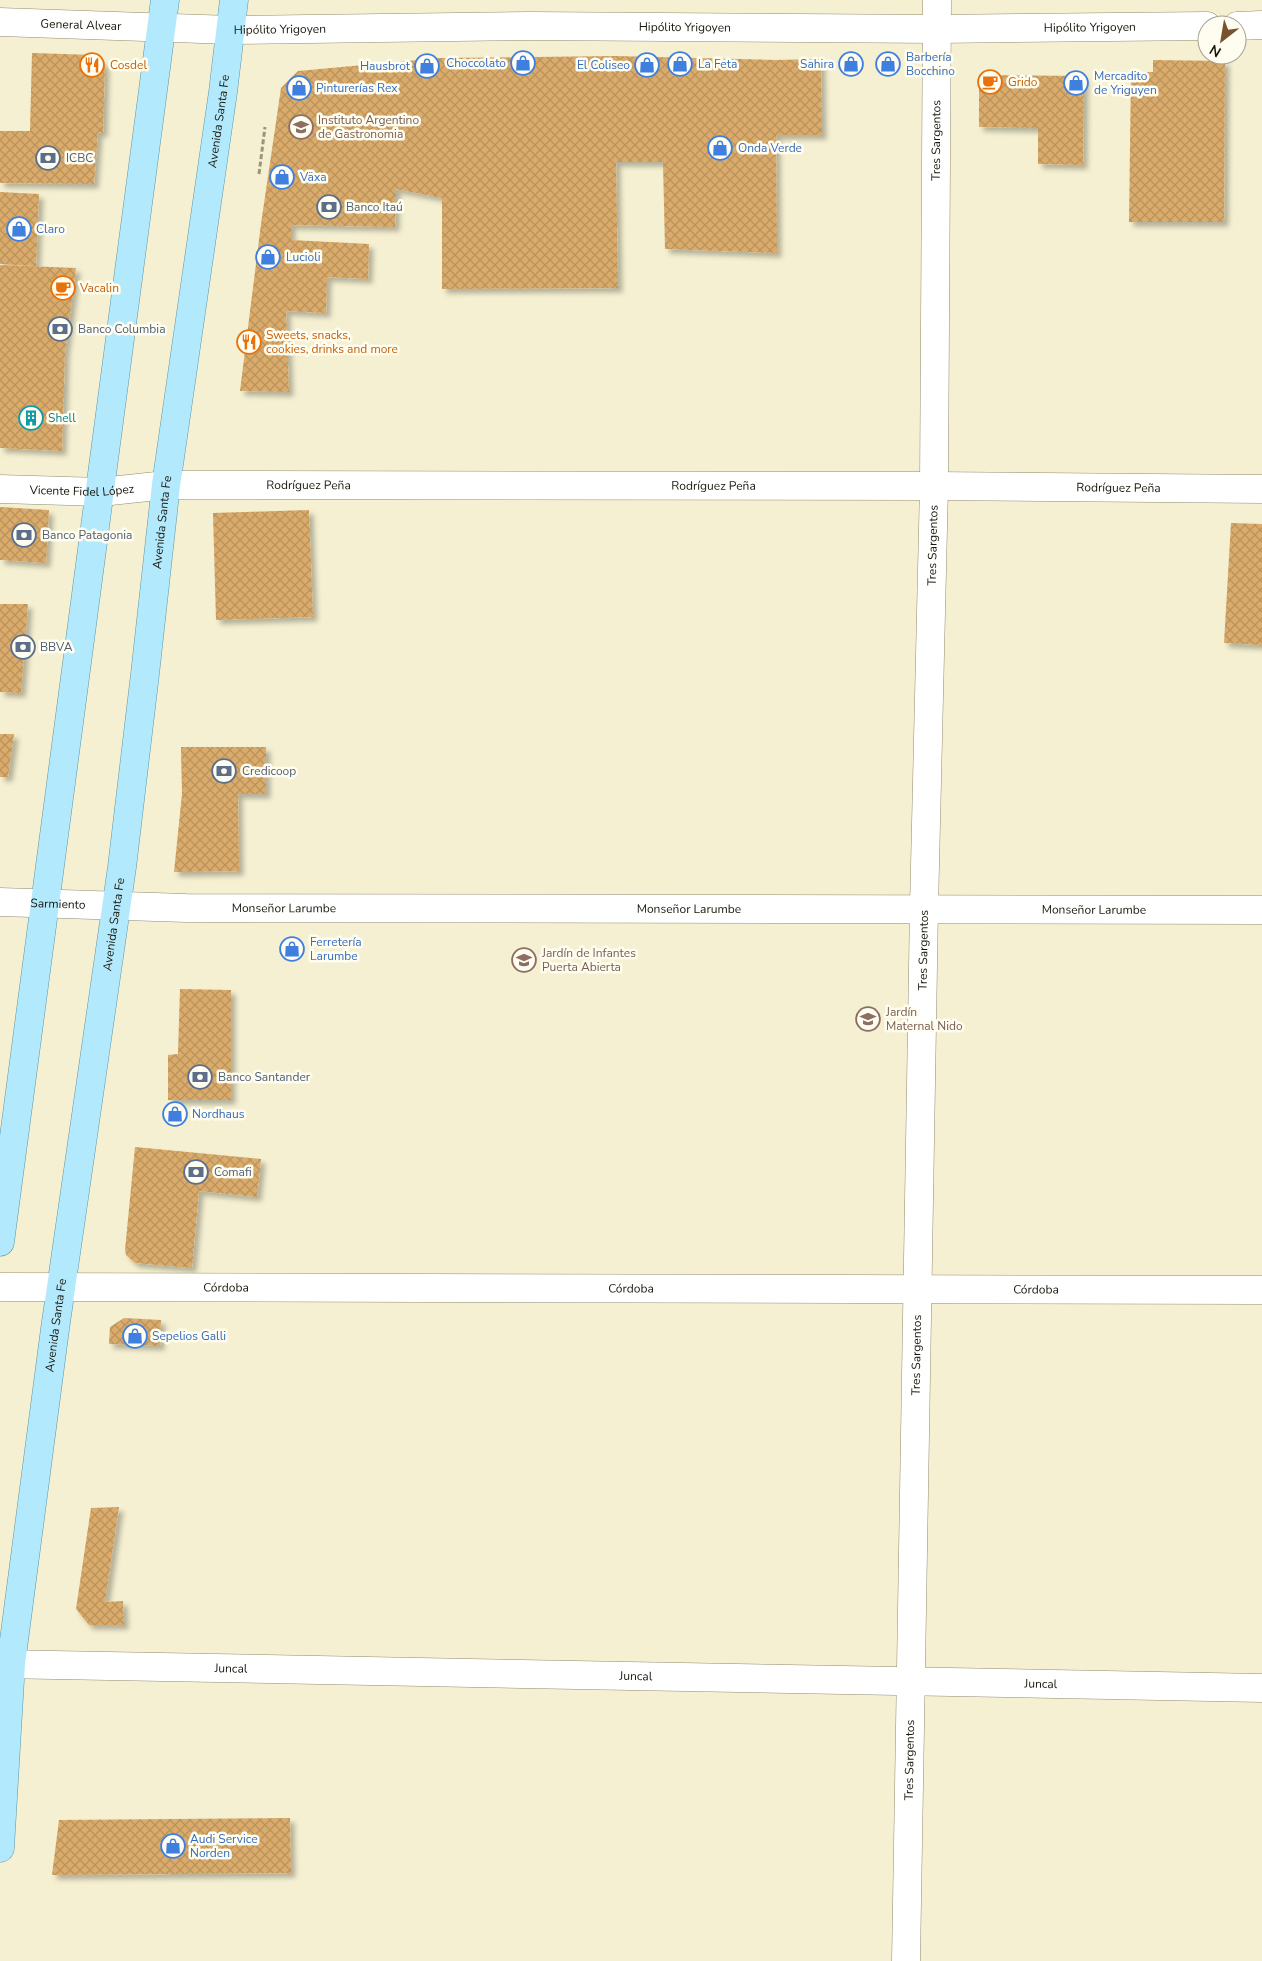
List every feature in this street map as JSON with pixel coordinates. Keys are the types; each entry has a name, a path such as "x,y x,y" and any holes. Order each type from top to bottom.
{"main road":[{"path":"0,1242 165,0"},
{"name":"Avenida Santa Fe","path":"0,1848 6,1664 116,907 144,684 166,485 234,0"}],"street":[{"name":"Tres Sargentos","path":"906,1961 924,908 934,486 937,0"},
{"name":"General Alvear","path":"0,22 162,27"},
{"path":"1247,26 1262,25"},
{"name":"Hipólito Yrigoyen","path":"162,27 231,30 530,26 937,29 1197,26"},
{"name":"Vicente Fidel López","path":"0,489 101,492 166,485"},
{"name":"Rodríguez Peña","path":"166,485 934,486 1262,489"},
{"name":"Sarmiento","path":"0,902 116,907"},
{"name":"Monseñor Larumbe","path":"116,907 1262,910"},
{"name":"Córdoba","path":"0,1287 1262,1290"},
{"name":"Juncal","path":"6,1664 1262,1688"}],"path":[{"path":"258,174 265,126"}],"building":[{"path":"32,53 94,55 105,65 103,133 98,132 94,184 0,183 0,131 30,131"},
{"path":"615,56 775,60 821,59 822,135 776,135 777,253 665,249 663,162 616,162 618,288 442,289 442,198 396,189 395,227 291,225 291,240 369,244 368,279 327,277 326,313 286,311 289,392 240,391 261,224 281,88 298,71 440,58"},
{"path":"1153,60 1197,61 1197,65 1225,65 1224,222 1129,222 1131,72 1153,72"},
{"path":"979,75 1084,76 1083,165 1038,164 1038,128 979,127"},
{"name":"Claro","path":"0,192 39,194 36,266 0,264"},
{"path":"0,265 76,268 65,352 62,451 0,448"},
{"name":"Banco Patagonia","path":"0,507 49,510 46,563 0,560"},
{"path":"309,510 313,617 216,620 213,513"},
{"path":"1231,523 1262,524 1262,645 1224,643"},
{"path":"0,604 28,604 21,693 0,692"},
{"path":"0,734 14,734 8,777 0,777"},
{"path":"181,747 266,747 266,794 238,794 239,871 174,872 182,794"},
{"path":"180,989 231,990 231,1100 168,1100 168,1055 178,1054"},
{"path":"135,1147 261,1159 257,1197 199,1191 192,1268 135,1263 126,1255"},
{"name":"Sepelios Galli","path":"124,1318 161,1320 160,1346 109,1344 110,1327"},
{"path":"119,1507 105,1602 123,1601 124,1625 89,1625 76,1609 91,1508"},
{"name":"Audi Service Norden","path":"290,1818 291,1873 52,1875 59,1820"}],"place":[{"name":"Choccolato","path":"523,63"},
{"name":"La Feta","path":"680,64"},
{"name":"Sahira","path":"851,64"},
{"name":"Barbería Bocchino","path":"888,64"},
{"name":"Cosdel","path":"92,65"},
{"name":"El Coliseo","path":"647,65"},
{"name":"Hausbrot","path":"427,66"},
{"name":"Grido","path":"990,82"},
{"name":"Mercadito de Yriguyen","path":"1076,83"},
{"name":"Pinturerías Rex","path":"299,88"},
{"name":"Instituto Argentino de Gastronomia","path":"301,127"},
{"name":"Onda Verde","path":"720,148"},
{"name":"ICBC","path":"48,158"},
{"name":"Växa","path":"282,177"},
{"name":"Banco Itaú","path":"329,207"},
{"name":"Claro","path":"19,229"},
{"name":"Lucioli","path":"268,257"},
{"name":"Vacalin","path":"63,288"},
{"name":"Banco Columbia","path":"60,329"},
{"name":"Sweets, snacks, cookies, drinks and more","path":"249,342"},
{"name":"Shell","path":"31,418"},
{"name":"Banco Patagonia","path":"24,535"},
{"name":"BBVA","path":"23,647"},
{"name":"Credicoop","path":"224,771"},
{"name":"Ferretería Larumbe","path":"292,949"},
{"name":"Jardín de Infantes Puerta Abierta","path":"524,960"},
{"name":"Jardín Maternal Nido","path":"868,1019"},
{"name":"Banco Santander","path":"200,1077"},
{"name":"Nordhaus","path":"175,1114"},
{"name":"Comafi","path":"196,1172"},
{"name":"Sepelios Galli","path":"135,1336"},
{"name":"Audi Service Norden","path":"173,1846"}]}
